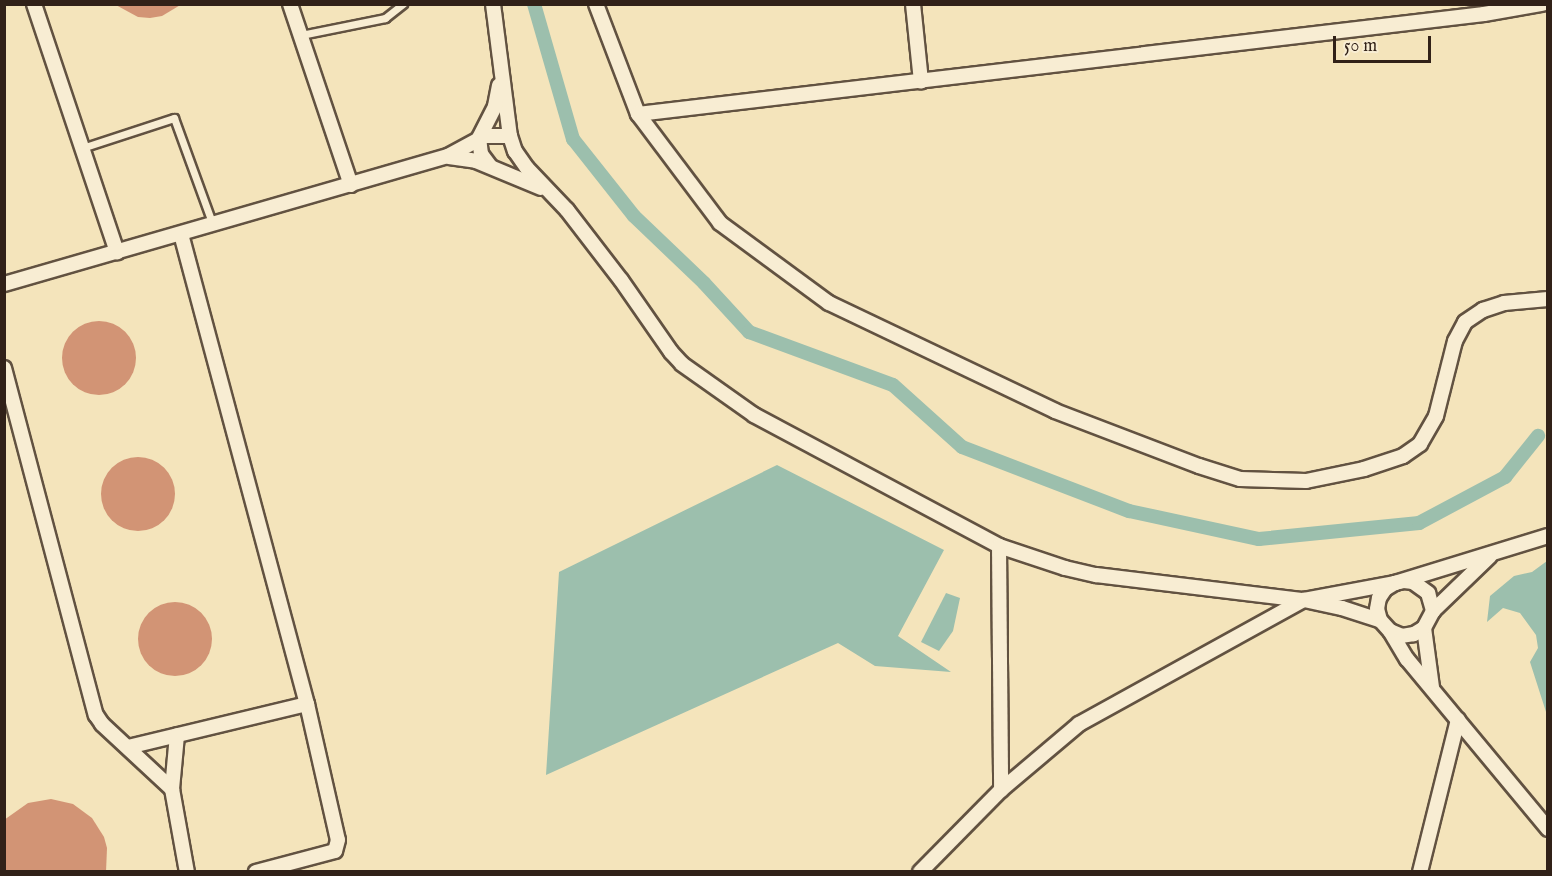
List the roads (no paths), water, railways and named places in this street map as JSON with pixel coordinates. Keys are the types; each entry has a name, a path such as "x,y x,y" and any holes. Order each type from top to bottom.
{"street":[{"path":"34,4 117,252"},
{"path":"290,4 351,185"},
{"path":"493,4 500,70 510,136 515,151 550,194 567,210 621,280 671,352 682,364 754,415 999,546 1096,575 1304,600 1342,608 1380,620"},
{"path":"596,4 638,114 720,223 829,303 1054,411 1199,466 1240,478 1306,481 1364,469 1403,456 1420,444 1436,416 1455,341 1465,322 1483,310 1504,303 1548,299"},
{"path":"913,4 921,82"},
{"path":"638,114 921,82 1542,4"},
{"path":"490,166 481,154 479,138 495,106 500,70"},
{"path":"4,284 448,156 479,138 492,134 510,136"},
{"path":"490,166 502,164 515,151"},
{"path":"448,156 490,166 550,194"},
{"path":"181,234 306,704 338,846 335,851 256,872"},
{"path":"4,368 96,715 102,724 172,789"},
{"path":"920,872 1001,789 1079,724 1304,600 1395,583 1548,536"},
{"path":"999,546 1001,789"},
{"path":"1390,631 1402,636 1414,634 1424,628 1433,611 1492,555"},
{"path":"1433,611 1432,601 1422,586 1404,580 1395,583 1379,598 1377,609 1380,620 1390,631 1407,659 1548,829"},
{"path":"1424,628 1432,689"},
{"path":"128,747 306,704"},
{"path":"1420,872 1458,720"},
{"path":"177,735 172,789 188,872"}],"lane":[{"path":"300,35 385,18 403,4"},
{"path":"82,148 174,118 213,225"}],"waterway":[{"path":"534,4 573,139 634,216 704,283 749,332 893,385 962,447 1129,511 1259,539 1419,523 1505,477 1538,436"}]}
